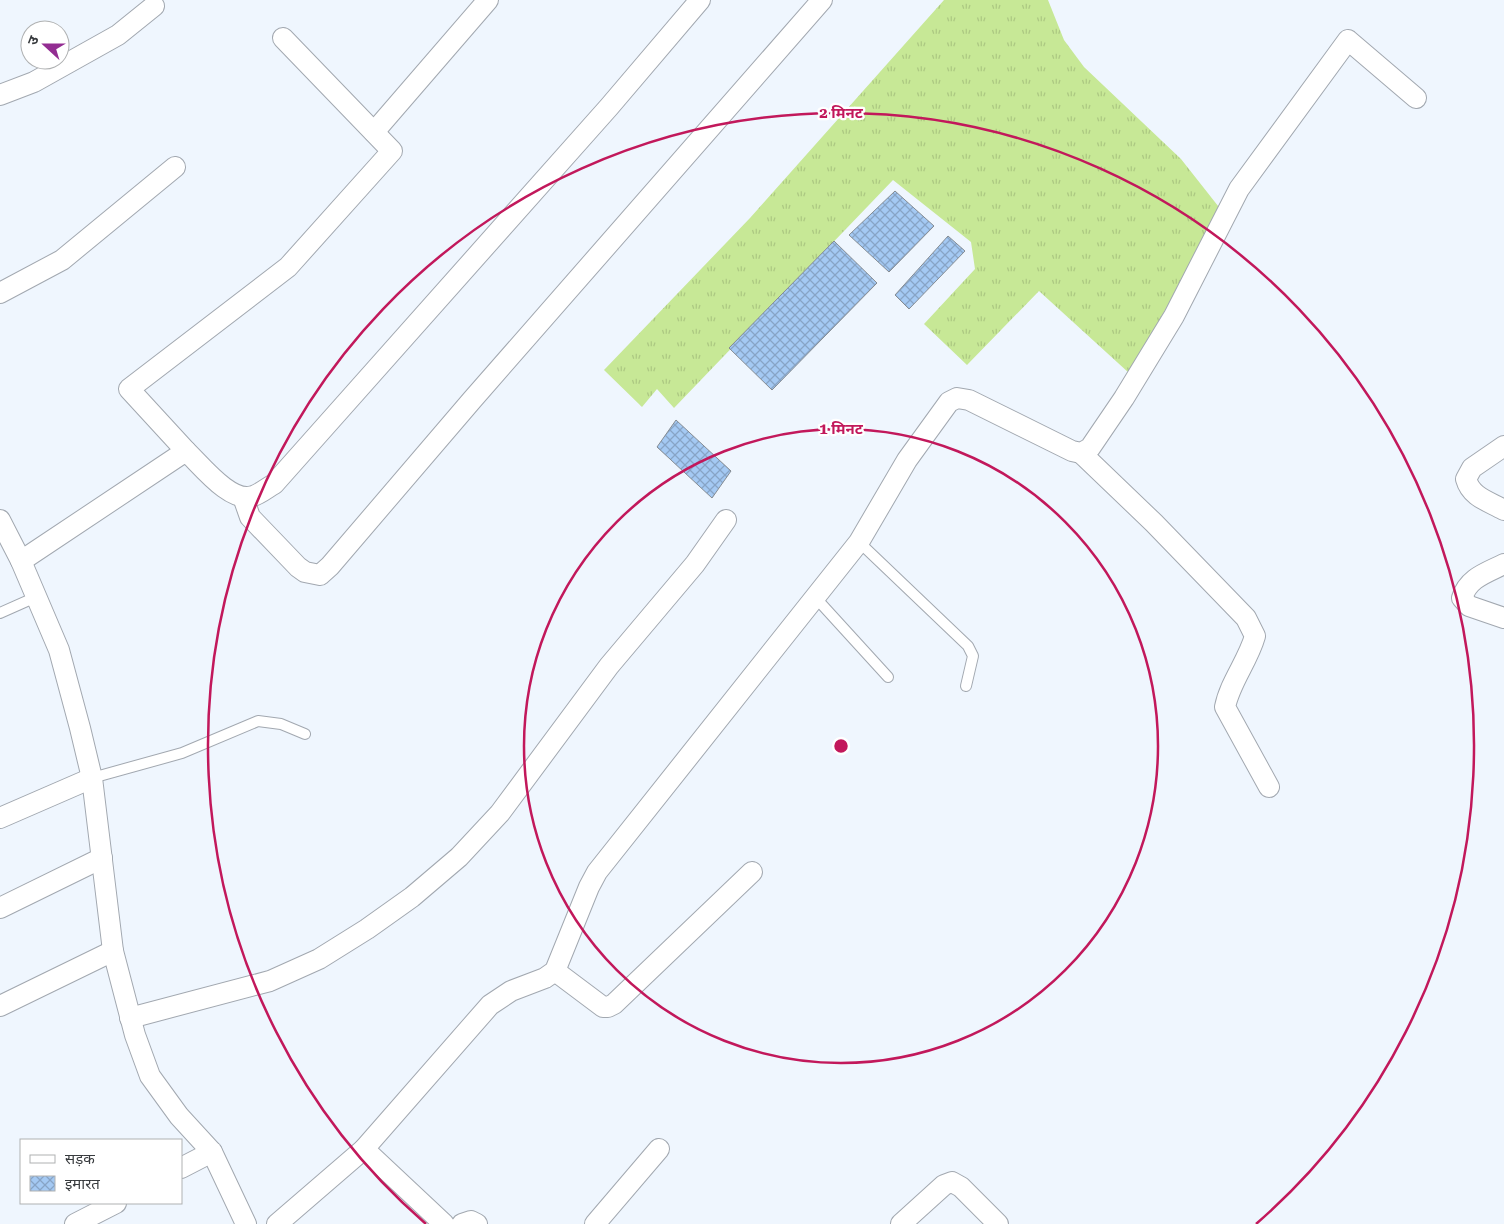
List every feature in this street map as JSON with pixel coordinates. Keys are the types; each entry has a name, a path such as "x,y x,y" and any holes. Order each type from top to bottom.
{"street":[{"path":"374,132 488,0"},
{"path":"282,38 392,151 288,267 129,389 186,451 229,492 243,497 253,496 274,484 609,107 700,0"},
{"path":"243,497 250,518 298,567 305,572 320,575 330,566 472,400 822,0"},
{"path":"0,95 34,82 118,35 154,6"},
{"path":"1081,453 1090,448 1124,398 1174,316 1239,189 1348,40 1416,98"},
{"path":"0,294 62,260 175,167"},
{"path":"277,1224 364,1149 490,1005 511,991 546,978 555,971 596,872 858,542 907,460 948,402 957,398 969,400 1072,451 1081,453 1154,523 1246,618 1255,636 1250,653 1228,694 1225,707 1269,787"},
{"path":"1504,446 1472,468 1466,479 1469,488 1476,495 1504,510"},
{"path":"21,561 186,451"},
{"path":"0,520 21,561 59,650 92,778 113,951 135,1035 150,1076 179,1116 212,1152 246,1224"},
{"path":"130,1018 278,977 319,959 367,929 412,897 459,857 500,813 609,666 695,564 726,520"},
{"path":"1504,564 1475,579 1466,587 1462,598 1469,606 1504,618"},
{"path":"0,818 92,778"},
{"path":"0,908 102,858"},
{"path":"555,971 603,1007 614,1004 752,872"},
{"path":"0,1006 113,951"},
{"path":"364,1149 444,1224"},
{"path":"595,1224 659,1149"},
{"path":"182,1167 212,1152"},
{"path":"902,1224 944,1185 952,1182 961,1187 998,1224"},
{"path":"75,1224 114,1204"},
{"path":"462,1224 471,1221 477,1224"}],"lane":[{"path":"858,542 968,646 973,656 966,686"},
{"path":"815,596 888,677"},
{"path":"0,613 36,597"},
{"path":"92,778 182,754 258,721 281,724 305,734"}],"green space":[{"path":"944,0 1048,0 1064,40 1084,67 1181,159 1222,211 1129,373 1039,291 967,365 924,324 975,269 971,242 893,180 674,408 657,389 642,407 604,370 750,218"}],"building":[{"path":"895,191 934,226 889,272 849,235"},
{"path":"948,236 965,251 909,309 895,295"},
{"path":"834,241 877,283 772,390 729,348"},
{"path":"676,420 731,471 712,498 657,447"}]}
